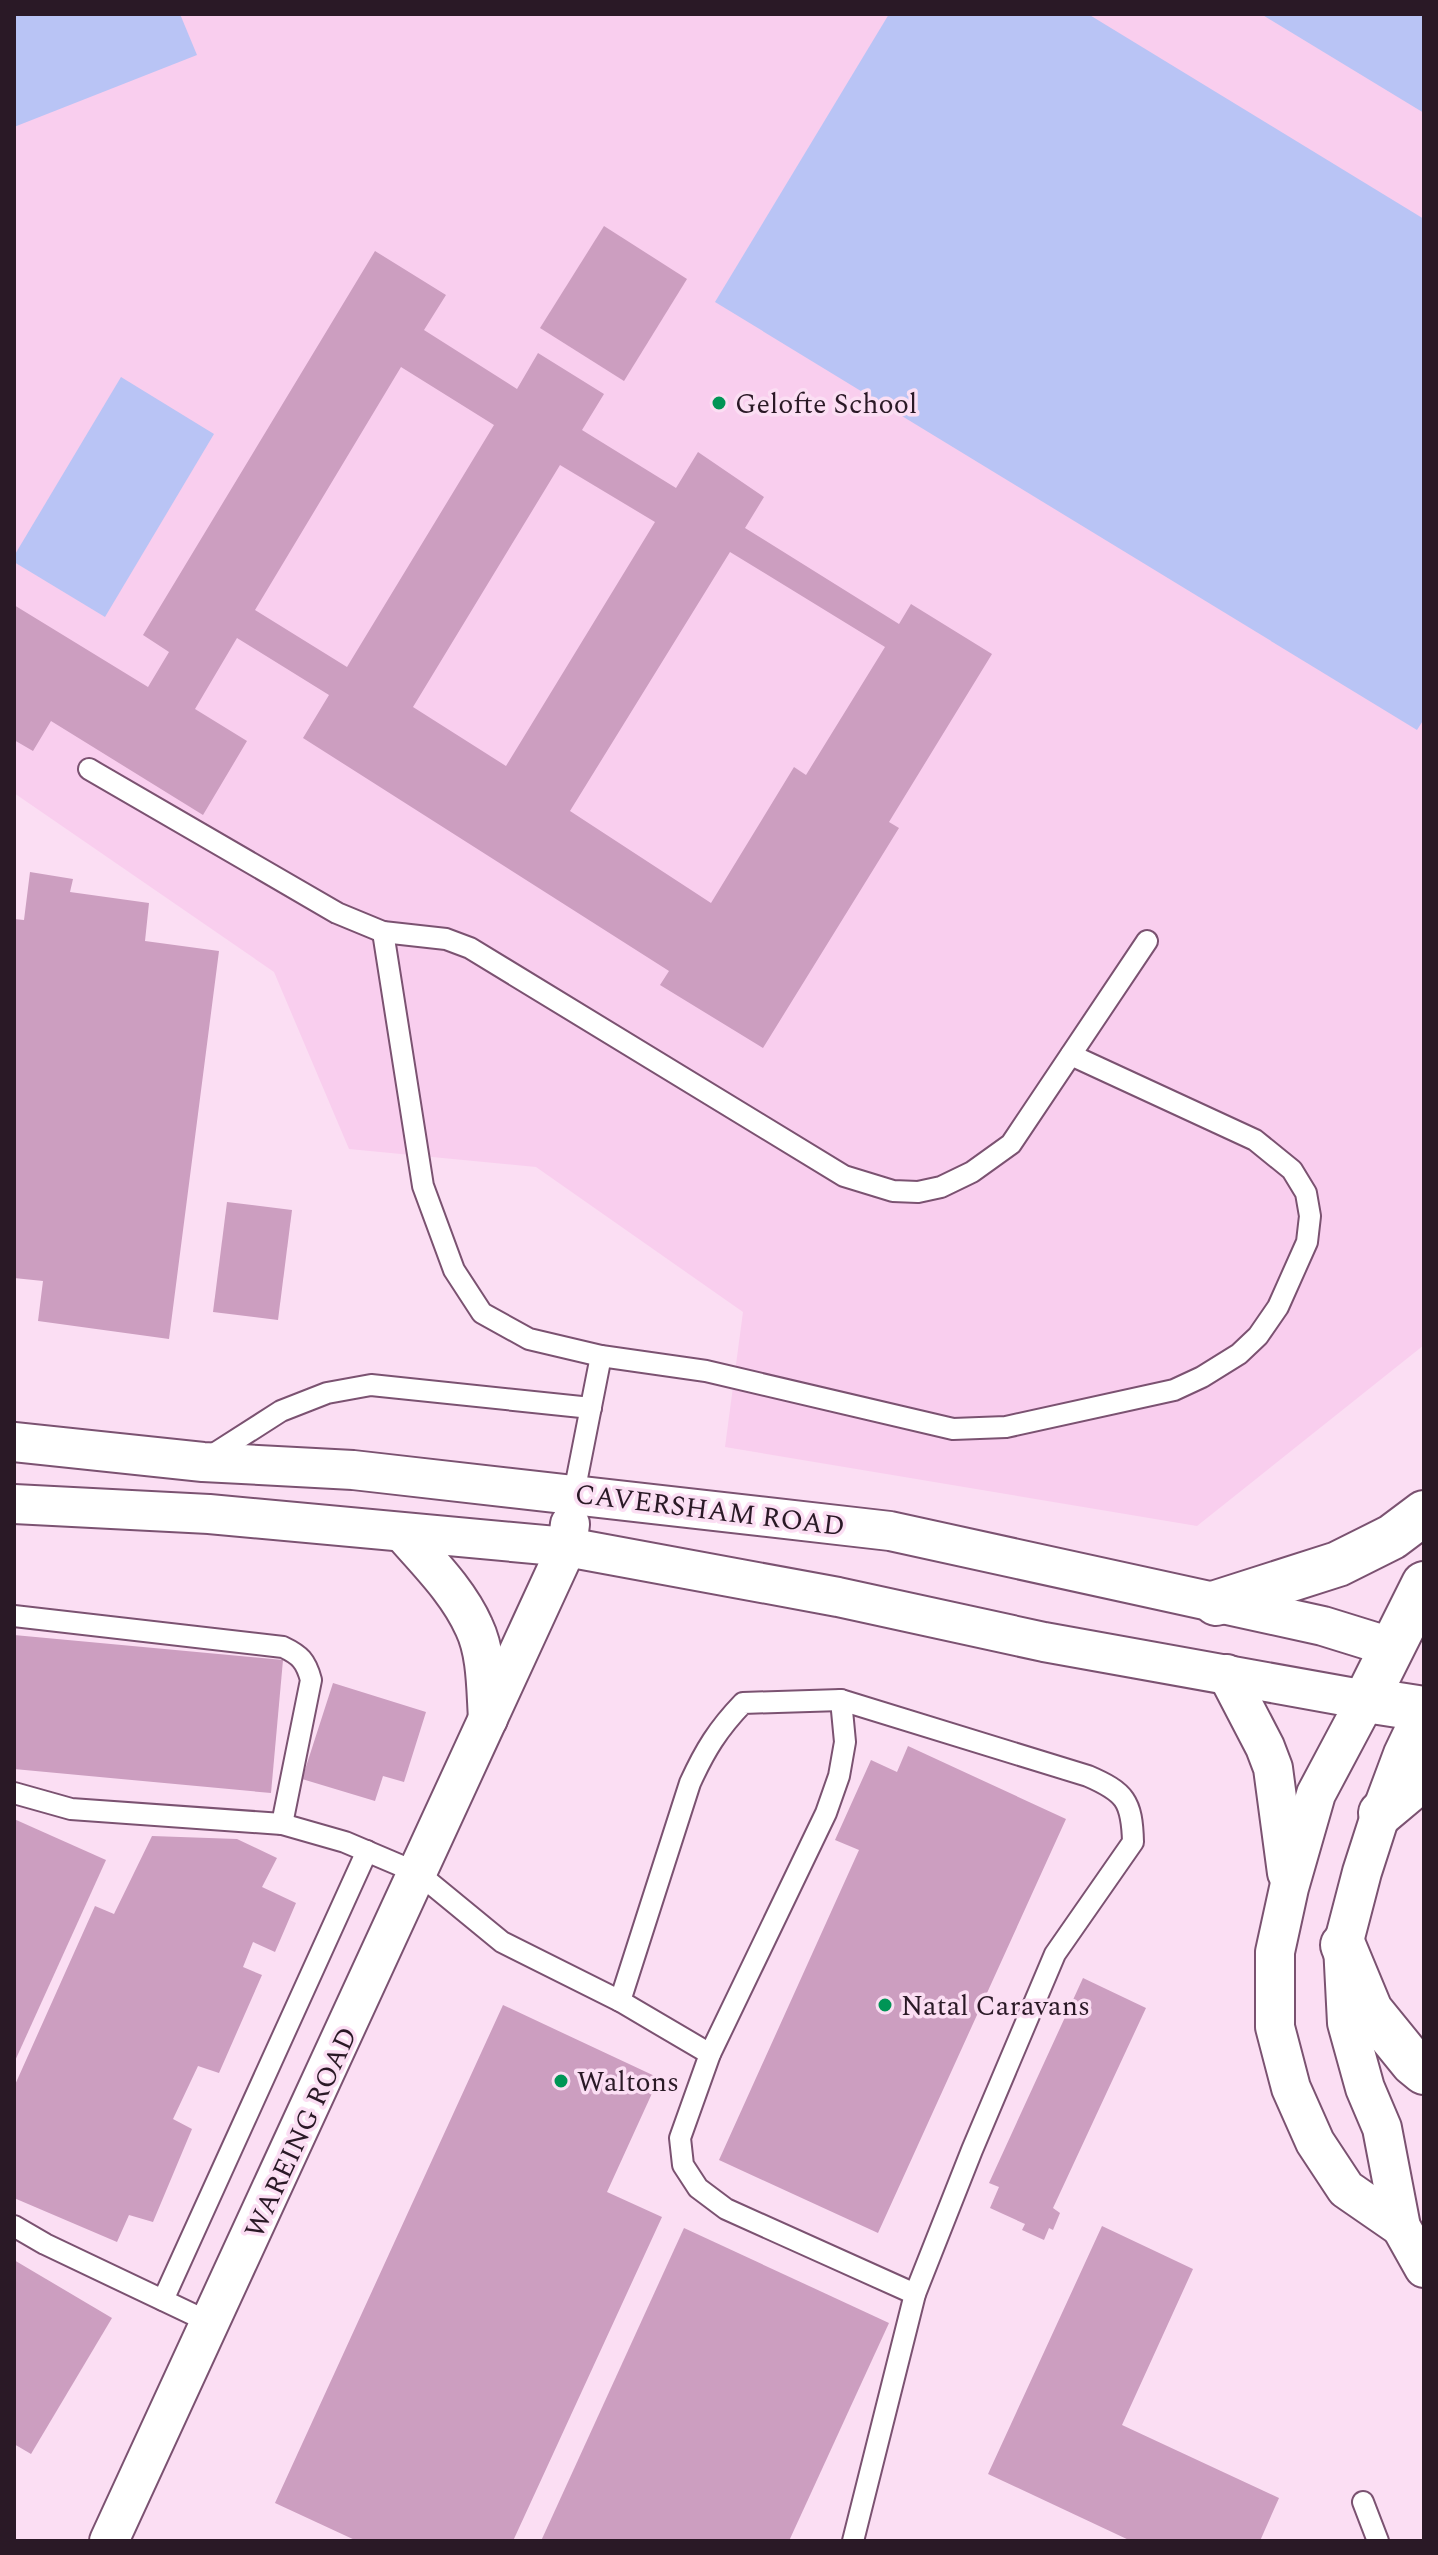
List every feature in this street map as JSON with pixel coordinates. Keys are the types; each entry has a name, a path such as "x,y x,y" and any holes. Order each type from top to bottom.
{"main road":[{"path":"1216,1603 1338,1564 1392,1537 1424,1513"},
{"path":"1366,1700 1409,1652 1424,1584"},
{"path":"1366,1700 1424,1710"},
{"path":"1381,1813 1424,1777"},
{"path":"1343,1945 1370,2010 1424,2072"}],"street":[{"name":"CAVERSHAM ROAD","path":"14,1442 203,1462 353,1470 890,1531 1323,1626 1409,1652"},
{"name":"WAREING ROAD","path":"109,2541 567,1547 574,1493"},
{"name":"CAVERSHAM ROAD","path":"14,1504 209,1514 567,1547 838,1597 1044,1642 1366,1700"},
{"name":"WAREING ROAD","path":"403,1533 458,1597 476,1629 485,1675 488,1722"},
{"path":"1227,1674 1273,1768 1289,1888"},
{"path":"1366,1700 1316,1794 1289,1888 1275,1952 1275,2027 1291,2088 1315,2142 1346,2189 1401,2227"},
{"path":"1424,1710 1403,1754 1381,1813 1343,1945 1347,2023 1365,2088 1382,2128 1401,2227 1424,2268"}],"lane":[{"path":"89,769 337,913 383,932 446,939 470,948 844,1176 893,1191 918,1192 941,1187 972,1172 1011,1144 1147,941"},
{"path":"383,932 423,1186 454,1270 482,1313 529,1339 601,1356 706,1371 953,1429 1006,1427 1174,1390 1202,1377 1239,1354 1258,1336 1278,1307 1307,1242 1310,1216 1306,1193 1292,1170 1255,1140 1071,1055"},
{"path":"574,1493 601,1356"},
{"path":"203,1462 281,1411 327,1393 371,1385 591,1408"},
{"path":"14,1616 283,1647 299,1655 305,1661 311,1680 300,1722 282,1824"},
{"path":"841,1700 845,1742 839,1776 826,1813 710,2054 680,2138 683,2165 698,2188 726,2209 915,2294"},
{"path":"620,2001 679,1812 704,1751 720,1726 743,1703 841,1700 1088,1776 1113,1787 1127,1803 1133,1821 1133,1842 1055,1954 915,2294 853,2541"},
{"path":"14,1793 71,1809 282,1824 367,1851 418,1873 502,1942 620,2001 710,2054"},
{"path":"163,2300 367,1851"},
{"path":"14,2226 45,2244 211,2323"},
{"path":"1363,2502 1378,2541"}],"shaded area":[{"name":"Gelofte School","path":"14,14 1424,14 1424,1345 1197,1526 725,1447 743,1312 536,1167 349,1149 274,972 14,793"},
{"path":"14,14 180,14 197,55 14,127"},
{"path":"889,14 1088,14 1424,219 1424,719 1417,730 715,302"},
{"path":"1261,14 1424,14 1424,113"},
{"path":"121,377 214,434 105,617 14,562 14,556"}],"building":[{"path":"604,226 687,279 624,381 540,328"},
{"path":"375,251 446,295 424,330 517,389 538,353 604,394 582,430 676,488 698,452 764,497 745,528 899,624 911,604 992,654 889,822 899,828 763,1048 660,985 669,971 303,738 329,695 237,638 195,709 247,741 203,815 51,721 33,751 14,740 14,605 148,687 169,652 143,635","holes":["401,367 494,425 347,667 255,610","560,465 655,522 506,766 413,707","730,552 885,647 806,775 794,767 711,903 570,811"]},
{"path":"30,872 73,879 70,892 149,903 145,941 219,951 169,1339 38,1321 43,1281 14,1278 14,919 24,920"},
{"path":"227,1202 292,1210 278,1320 213,1312"},
{"path":"14,1635 283,1660 271,1793 14,1769"},
{"path":"333,1683 426,1712 404,1782 383,1776 375,1801 302,1779"},
{"name":"Natal Caravans","path":"908,1746 1066,1819 878,2233 719,2160 859,1850 835,1840 871,1760 897,1772"},
{"path":"14,1819 106,1860 14,2063"},
{"path":"152,1836 237,1839 277,1858 262,1887 296,1903 275,1952 253,1942 243,1967 262,1975 219,2073 198,2066 173,2119 192,2129 153,2222 129,2215 117,2242 14,2198 14,2087 95,1906 114,1914"},
{"path":"1083,1978 1146,2008 1053,2208 1060,2213 1053,2230 1049,2228 1044,2240 1022,2230 1025,2224 990,2208 999,2187 989,2183"},
{"path":"503,2005 659,2078 607,2192 662,2217 513,2541 357,2541 275,2503"},
{"path":"1102,2226 1193,2269 1122,2425 1279,2498 1260,2541 1131,2541 988,2474"},
{"path":"684,2228 889,2323 789,2541 541,2541"},
{"path":"14,2260 112,2318 31,2454 14,2444"}],"place":[{"name":"Gelofte School","path":"719,403"},
{"name":"Natal Caravans","path":"885,2005"},
{"name":"Waltons","path":"561,2081"}]}
